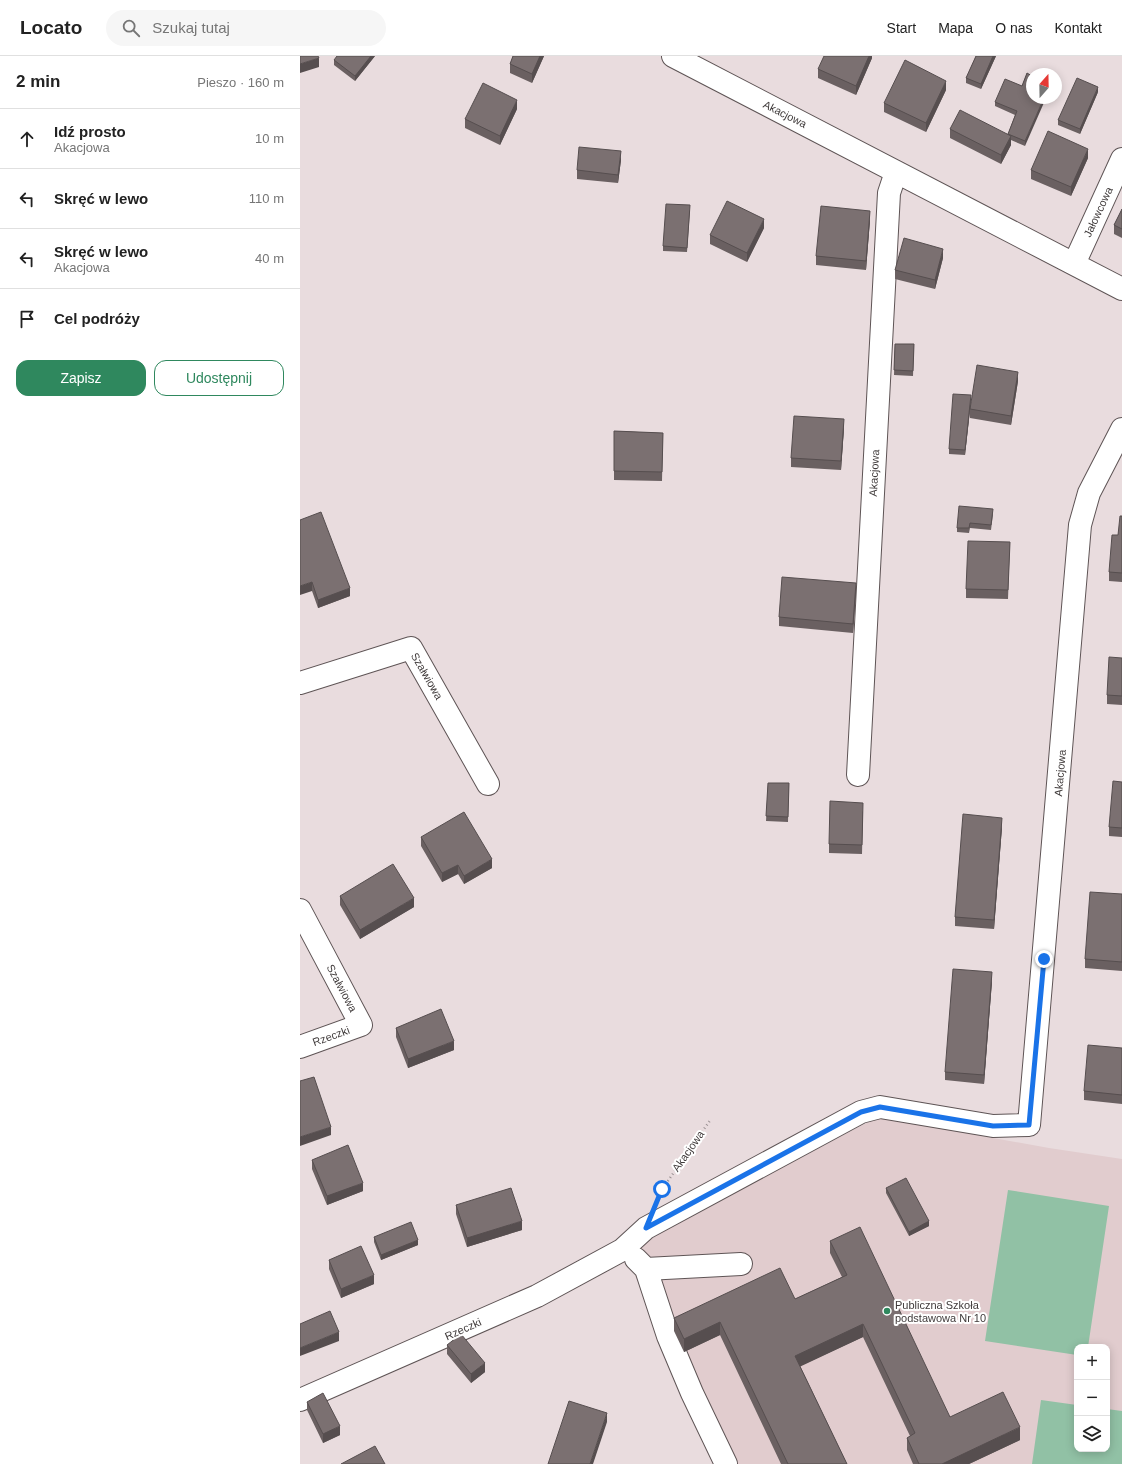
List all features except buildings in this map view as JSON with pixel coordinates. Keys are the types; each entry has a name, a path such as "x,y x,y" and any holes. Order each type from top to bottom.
{"street":[{"name":"Akacjowa","path":"685,59 896,172 1122,289"},
{"name":"Jałowcowa","path":"1074,264 1122,160"},
{"name":"Akacjowa","path":"858,775 889,193 896,172"},
{"name":"Akacjowa","path":"1029,1125 1080,524 1089,493 1122,428"},
{"name":"Szałwiowa","path":"300,683 410,648 488,784"},
{"name":"Szałwiowa","path":"300,910 361,1024"},
{"name":"Rzeczki","path":"300,1046 361,1024"},
{"name":"Rzeczki","path":"300,1400 537,1296 622,1250 646,1228 861,1112 880,1107 993,1126 1029,1125"},
{"path":"622,1250 636,1258 646,1270 668,1336 692,1393 726,1464"},
{"path":"646,1270 741,1264"}],"path":[{"name":"Akacjowa","path":"646,1228 662,1189 711,1118"}],"shaded area":[{"name":"Publiczna Szkoła podstawowa Nr 10","path":"878,1117 1049,1148 1122,1159 1122,1464 725,1464 635,1276 636,1258 648,1237"}],"green space":[{"path":"1008,1190 1109,1206 1088,1344 1074,1344 1074,1355 985,1341"},
{"path":"1041,1400 1074,1405 1074,1452 1110,1452 1110,1409 1122,1411 1122,1464 1032,1464"}],"place":[{"name":"Publiczna Szkoła podstawowa Nr 10","path":"887,1311"}],"route":[{"path":"662,1189 646,1228 794,1150 861,1112 880,1107 993,1126 1029,1125 1044,959"}]}
